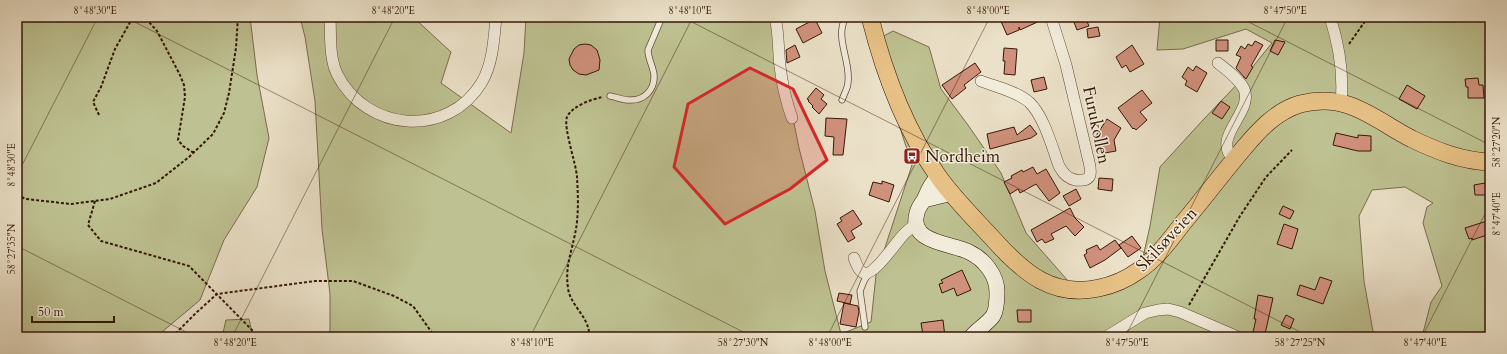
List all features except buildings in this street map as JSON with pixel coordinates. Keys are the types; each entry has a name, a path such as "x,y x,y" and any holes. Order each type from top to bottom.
{"main road":[{"name":"Skilsøveien","path":"870,17 890,84 905,119 922,151 938,176 952,194 1008,255 1030,275 1046,284 1061,288 1072,290 1092,289 1107,286 1124,279 1150,262 1257,133 1281,113 1299,105 1321,101 1341,103 1365,111 1410,138 1443,153 1467,160 1490,162"},
{"path":"938,176 933,182 916,214 916,224 924,236 939,243 968,251 981,260 990,271 997,290 996,305 993,316 971,337"},
{"path":"924,200 952,194"}],"street":[{"path":"330,17 333,60 337,73 351,94 371,111 383,117 399,121 414,122 430,120 444,115 466,101 475,91 482,82 491,58 496,17"},
{"path":"775,17 780,67 785,97 792,118"},
{"name":"Furukollen","path":"981,80 1020,96 1028,102 1036,110 1064,174 1070,179 1076,180 1085,180 1089,177 1091,173 1084,140 1066,65 1051,17"},
{"path":"1330,17 1338,40 1340,55 1342,91 1341,103"},
{"path":"1218,63 1232,75 1244,89 1245,94 1242,109 1226,143 1228,153 1234,160"},
{"path":"854,258 860,271 866,274 869,273 904,234 916,224"},
{"path":"1106,337 1145,313 1168,309 1184,314 1238,337"}],"lane":[{"path":"610,96 628,100 643,97 653,86 654,74 648,56 648,50 662,17"},
{"path":"842,100 848,83 842,35 842,26 846,17"},
{"path":"865,326 860,291 869,273"}],"path":[{"path":"100,115 93,102 101,87 115,49 134,17"},
{"path":"141,17 148,21 156,31 184,85 185,97 178,140 183,146 194,153"},
{"path":"17,195 26,199 71,204 110,199 156,184 194,153 213,134 224,113 229,93 236,48 238,17"},
{"path":"1340,55 1368,17"},
{"path":"589,337 590,333 582,314 572,302 568,289 567,264 575,233 577,175 566,118 570,112 579,106 597,98 610,96"},
{"path":"1184,314 1204,276 1240,216 1266,177 1292,150"},
{"path":"94,201 88,225 101,242 189,266 252,330 254,337"},
{"path":"172,337 218,294 315,281 353,281 394,296 413,306 435,337"}],"highlighted area":[{"path":"750,68 793,89 827,160 790,189 725,224 674,167 688,104"}],"green space":[{"path":"17,17 250,17 257,75 269,138 257,187 224,240 200,300 156,337 17,337"},
{"path":"300,17 413,17 451,52 441,83 511,133 524,53 526,17 780,17 787,89 799,148 815,211 825,271 841,334 871,322 876,275 912,165 892,103 878,39 893,31 929,47 941,89 1001,173 1026,233 1069,282 1106,288 1141,266 1150,226 1160,167 1246,75 1272,43 1246,29 1183,49 1157,50 1160,17 1490,17 1490,337 1422,337 1431,302 1442,286 1423,223 1427,207 1433,203 1405,187 1372,190 1359,216 1364,281 1374,337 330,337 330,294 322,229 315,101 305,37"},
{"path":"249,319 253,337 222,337 226,320"}],"place":[{"name":"Nordheim","path":"912,156"}]}
